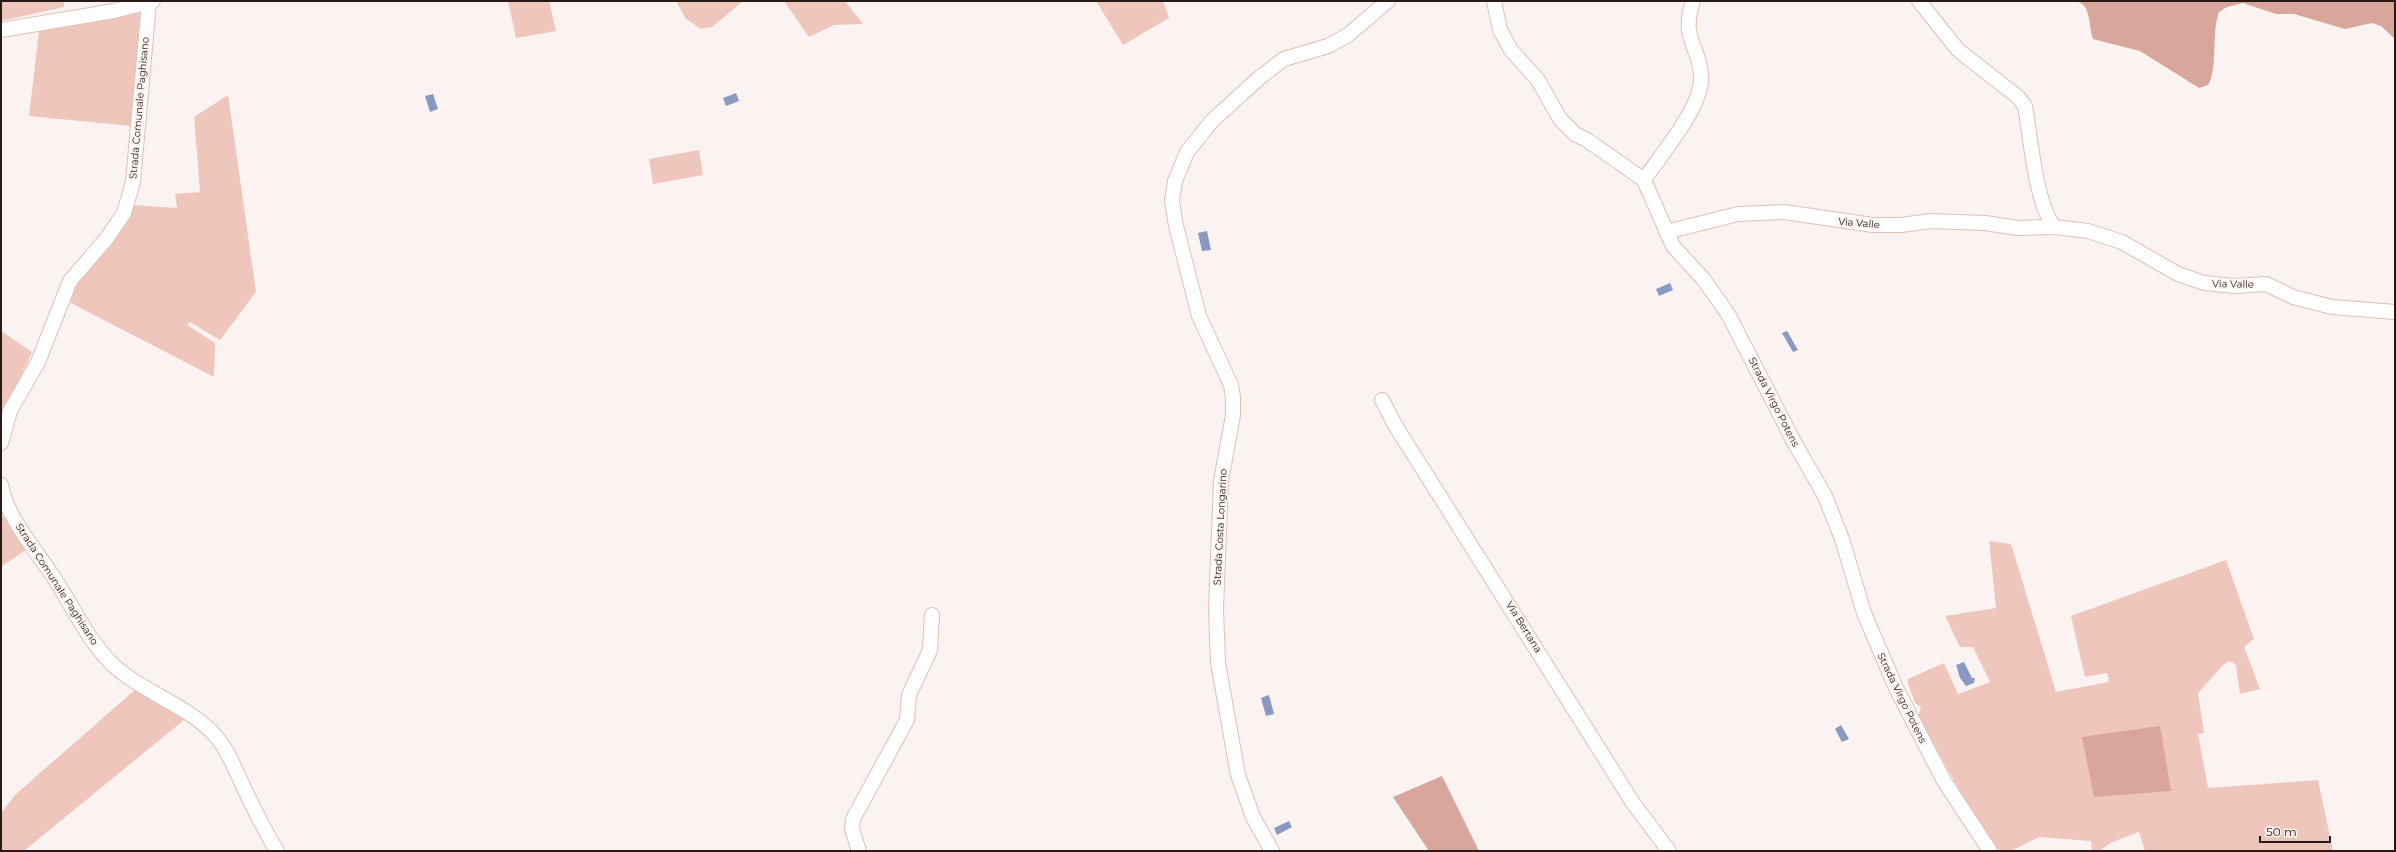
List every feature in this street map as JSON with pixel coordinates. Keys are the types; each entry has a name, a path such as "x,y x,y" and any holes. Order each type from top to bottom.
{"street":[{"name":"Strada Costa Longarino","path":"1272,851 1253,818 1238,775 1218,663 1216,609 1221,482 1233,415 1233,397 1230,385 1199,316 1176,226 1172,201 1175,181 1187,152 1212,121 1259,78 1284,59 1328,46 1348,35 1388,1"},
{"name":"Strada Virgo Potens","path":"1494,1 1500,30 1511,50 1538,80 1560,119 1575,134 1587,140 1644,180 1649,188 1673,246 1704,280 1728,314 1797,448 1825,496 1842,539 1864,613 1896,688 1944,781 1990,851"},
{"path":"1644,180 1698,99 1702,79 1700,67 1691,44 1687,24 1692,1"},
{"path":"1919,1 1958,50 2018,97 2025,106 2040,192 2047,217 2054,227"},
{"path":"1,30 114,11 151,2"},
{"name":"Strada Comunale Paghisano","path":"1,443 10,411 38,362 70,281 107,238 124,213 132,182 151,2"},
{"name":"Via Valle","path":"1666,232 1738,214 1784,212 1873,225 1901,225 1931,221 1985,223 2018,228 2054,227 2088,231 2122,242 2178,274 2204,283 2234,286 2266,284 2293,297 2332,307 2395,312"},
{"name":"Via Bertana","path":"1382,400 1395,425 1633,803 1669,851"},
{"name":"Strada Comunale Paghisano","path":"1,484 2,491 20,528 56,580 93,641 112,664 129,677 160,694 211,731 225,748 262,827 277,851"},
{"path":"859,851 852,829 853,819 907,720 909,696 930,650 932,615"}],"shaded area":[{"path":"1,1 64,1 64,7 1,21"},
{"path":"508,1 549,1 556,31 516,38"},
{"path":"676,1 743,1 712,27 701,29 686,19"},
{"path":"784,1 845,1 863,24 834,25 809,37"},
{"path":"1096,1 1163,1 1169,18 1123,45"},
{"path":"2075,1 2395,1 2395,39 2381,26 2372,23 2345,29 2294,14 2276,14 2243,3 2227,7 2219,12 2215,30 2214,61 2211,78 2208,85 2199,88 2140,51 2093,39 2087,11 2084,6"},
{"path":"138,12 141,18 131,126 29,116 39,31"},
{"path":"228,95 256,292 220,340 190,322 187,325 215,343 214,377 67,301 74,285 133,205 177,208 175,194 200,192 194,117"},
{"path":"699,150 703,175 653,184 649,159"},
{"path":"1,331 32,352 7,407 1,408"},
{"path":"6,514 27,549 1,567 1,517"},
{"path":"1989,541 2011,544 2056,692 2109,682 2107,673 2085,677 2071,616 2226,560 2254,639 2244,647 2260,689 2240,694 2236,665 2230,661 2224,664 2198,693 2204,733 2198,734 2208,788 2318,780 2333,851 2145,851 2139,832 2112,842 2099,851 2092,851 2091,841 2039,837 2011,851 1996,851 1981,828 1918,717 1921,707 1915,703 1908,683 1908,679 1944,663 1958,694 1990,682 1973,647 1960,647 1945,616 1996,608"},
{"path":"136,689 159,700 184,720 25,850 1,851 1,813 16,794"},
{"path":"2160,726 2171,791 2094,797 2082,737"},
{"path":"1442,776 1479,851 1429,851 1393,797"}],"water":[{"path":"736,93 739,101 726,106 723,98"},
{"path":"433,94 438,109 430,112 425,96"},
{"path":"1207,231 1211,250 1202,251 1198,233"},
{"path":"1670,283 1673,290 1659,296 1656,289"},
{"path":"1787,331 1798,350 1793,352 1782,333"},
{"path":"1964,662 1972,678 1975,678 1974,683 1966,686 1960,678 1956,665"},
{"path":"1269,695 1274,714 1266,716 1261,698"},
{"path":"1841,725 1849,739 1842,742 1835,729"},
{"path":"1289,821 1292,827 1277,835 1274,828"}]}
